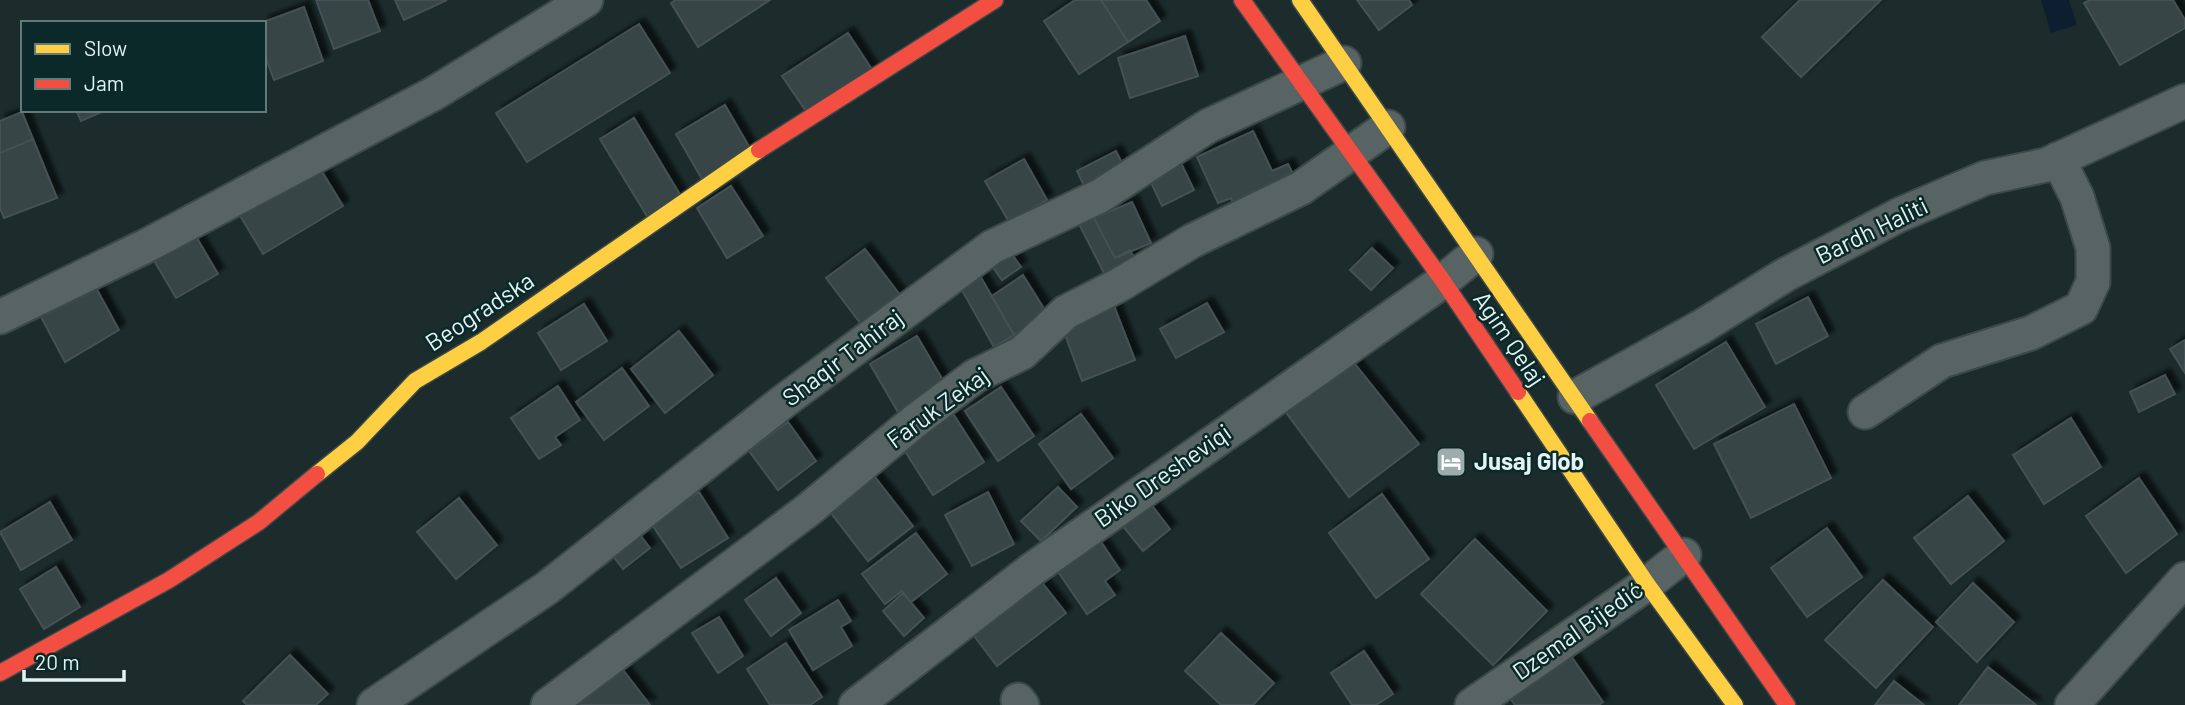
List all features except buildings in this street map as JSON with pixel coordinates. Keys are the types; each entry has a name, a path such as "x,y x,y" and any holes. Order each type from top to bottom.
{"main road":[{"name":"Beogradska","path":"0,673 169,580 259,522 357,442 415,381 481,342 720,175 995,0"},
{"name":"Agim Qelaj","path":"1242,0 1443,281 1647,584 1735,705"},
{"name":"Agim Qelaj","path":"1300,0 1787,705"}],"street":[{"path":"0,317 145,247 433,94 586,0"},
{"name":"Shaqir Tahiraj","path":"374,705 547,588 784,401 992,247 1100,196 1208,126 1344,63"},
{"name":"Bardh Haliti","path":"1575,397 1701,327 1785,275 1899,215 1985,178 2046,165 2185,101"},
{"name":"Faruk Zekaj","path":"548,705 808,510 975,376 1022,353 1066,312 1119,285 1192,241 1301,188 1388,127"},
{"path":"1864,412 1942,361 2031,333 2081,308 2093,282 2093,248 2077,197 2058,159"},
{"name":"Biko Dresheviqi","path":"856,705 1052,555 1443,281 1476,254"},
{"name":"Dzemal Bijedić","path":"1472,705 1647,584 1684,555"},
{"path":"2072,705 2185,579"}],"water":[{"path":"2041,0 2069,0 2077,25 2051,33"}],"traffic: slow":[{"path":"1300,0 1590,421"},
{"path":"317,474 357,442 415,381 481,342 759,150"},
{"path":"1518,392 1647,584 1735,705"}],"traffic: jam":[{"path":"759,150 995,0"},
{"path":"1242,0 1443,281 1518,392"},
{"path":"1590,421 1787,705"},
{"path":"0,673 169,580 259,522 317,474"}],"place":[{"name":"Jusaj Glob","path":"1451,462"}]}
